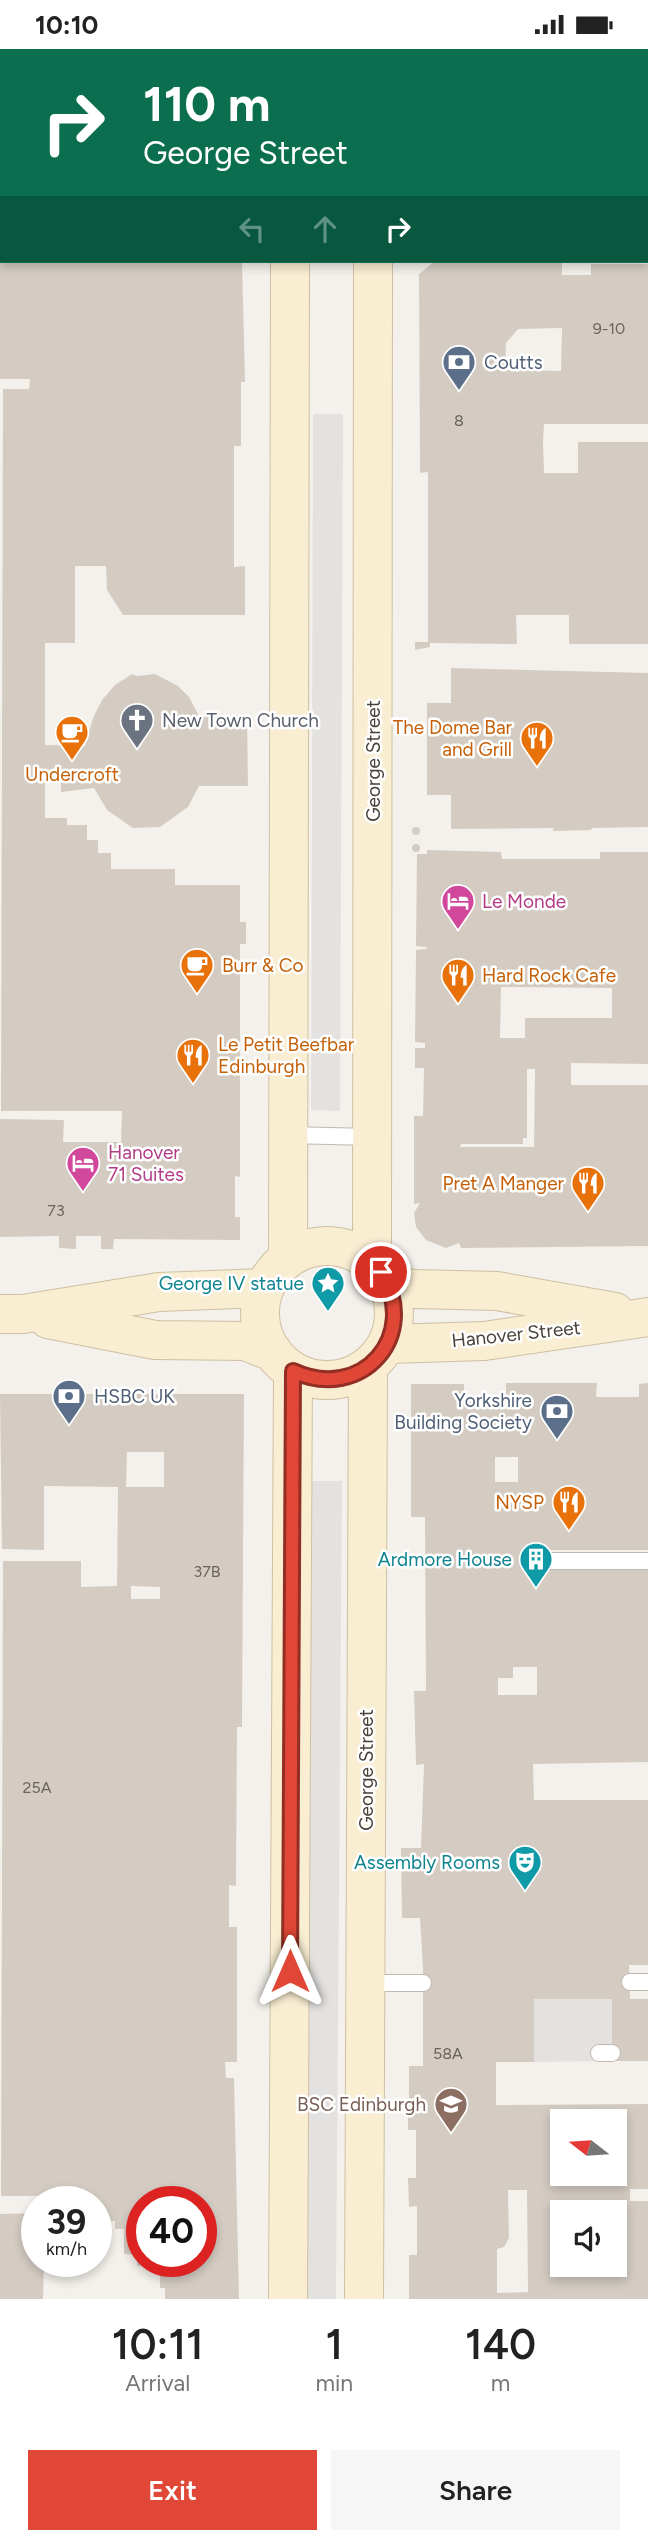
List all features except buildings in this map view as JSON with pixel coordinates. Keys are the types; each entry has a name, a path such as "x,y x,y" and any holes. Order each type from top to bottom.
{"street":[{"path":"288,1258 290,263"},
{"name":"George Street","path":"365,2299 365,1983 378,1356 394,1312 381,1273 371,1137 373,263"},
{"path":"288,2299 283,1362 261,1327 261,1301 265,1288 288,1258 308,1249 330,1245 359,1253 381,1273"},
{"name":"Hanover Street","path":"381,1273 414,1289 497,1291 646,1317"},
{"path":"12,1314 159,1292 265,1288"},
{"path":"12,1314 155,1340 245,1341 283,1362 331,1381 357,1374 378,1356"},
{"name":"Hanover Street","path":"378,1356 646,1317"}],"lane":[{"path":"287,1135 371,1137"},
{"path":"550,1562 648,1561"},
{"path":"629,1982 648,1982"},
{"path":"365,1983 423,1983"}],"shaded area":[{"path":"313,414 343,414 340,1111 311,1110"},
{"path":"312,1481 342,1481 336,2299 307,2299"},
{"path":"534,1999 612,1999 612,2061 534,2062"}],"place":[{"name":"Coutts","path":"459,392"},
{"name":"New Town Church","path":"137,750"},
{"name":"Undercroft","path":"72,762"},
{"name":"The Dome Bar and Grill","path":"537,768"},
{"name":"Le Monde","path":"458,931"},
{"name":"Burr & Co","path":"197,995"},
{"name":"Hard Rock Cafe","path":"458,1005"},
{"name":"Le Petit Beefbar Edinburgh","path":"193,1085"},
{"name":"Hanover 71 Suites","path":"83,1193"},
{"name":"Pret A Manger","path":"588,1213"},
{"name":"George IV statue","path":"328,1313"},
{"name":"HSBC UK","path":"69,1426"},
{"name":"Yorkshire Building Society","path":"557,1441"},
{"name":"NYSP","path":"569,1532"},
{"name":"Ardmore House","path":"536,1589"},
{"name":"Assembly Rooms","path":"525,1892"},
{"name":"BSC Edinburgh","path":"451,2134"}],"route":[{"path":"290,1971 293,1371 318,1380 344,1379 357,1374 379,1357 388,1344 394,1312 394,1299 381,1272"}]}
